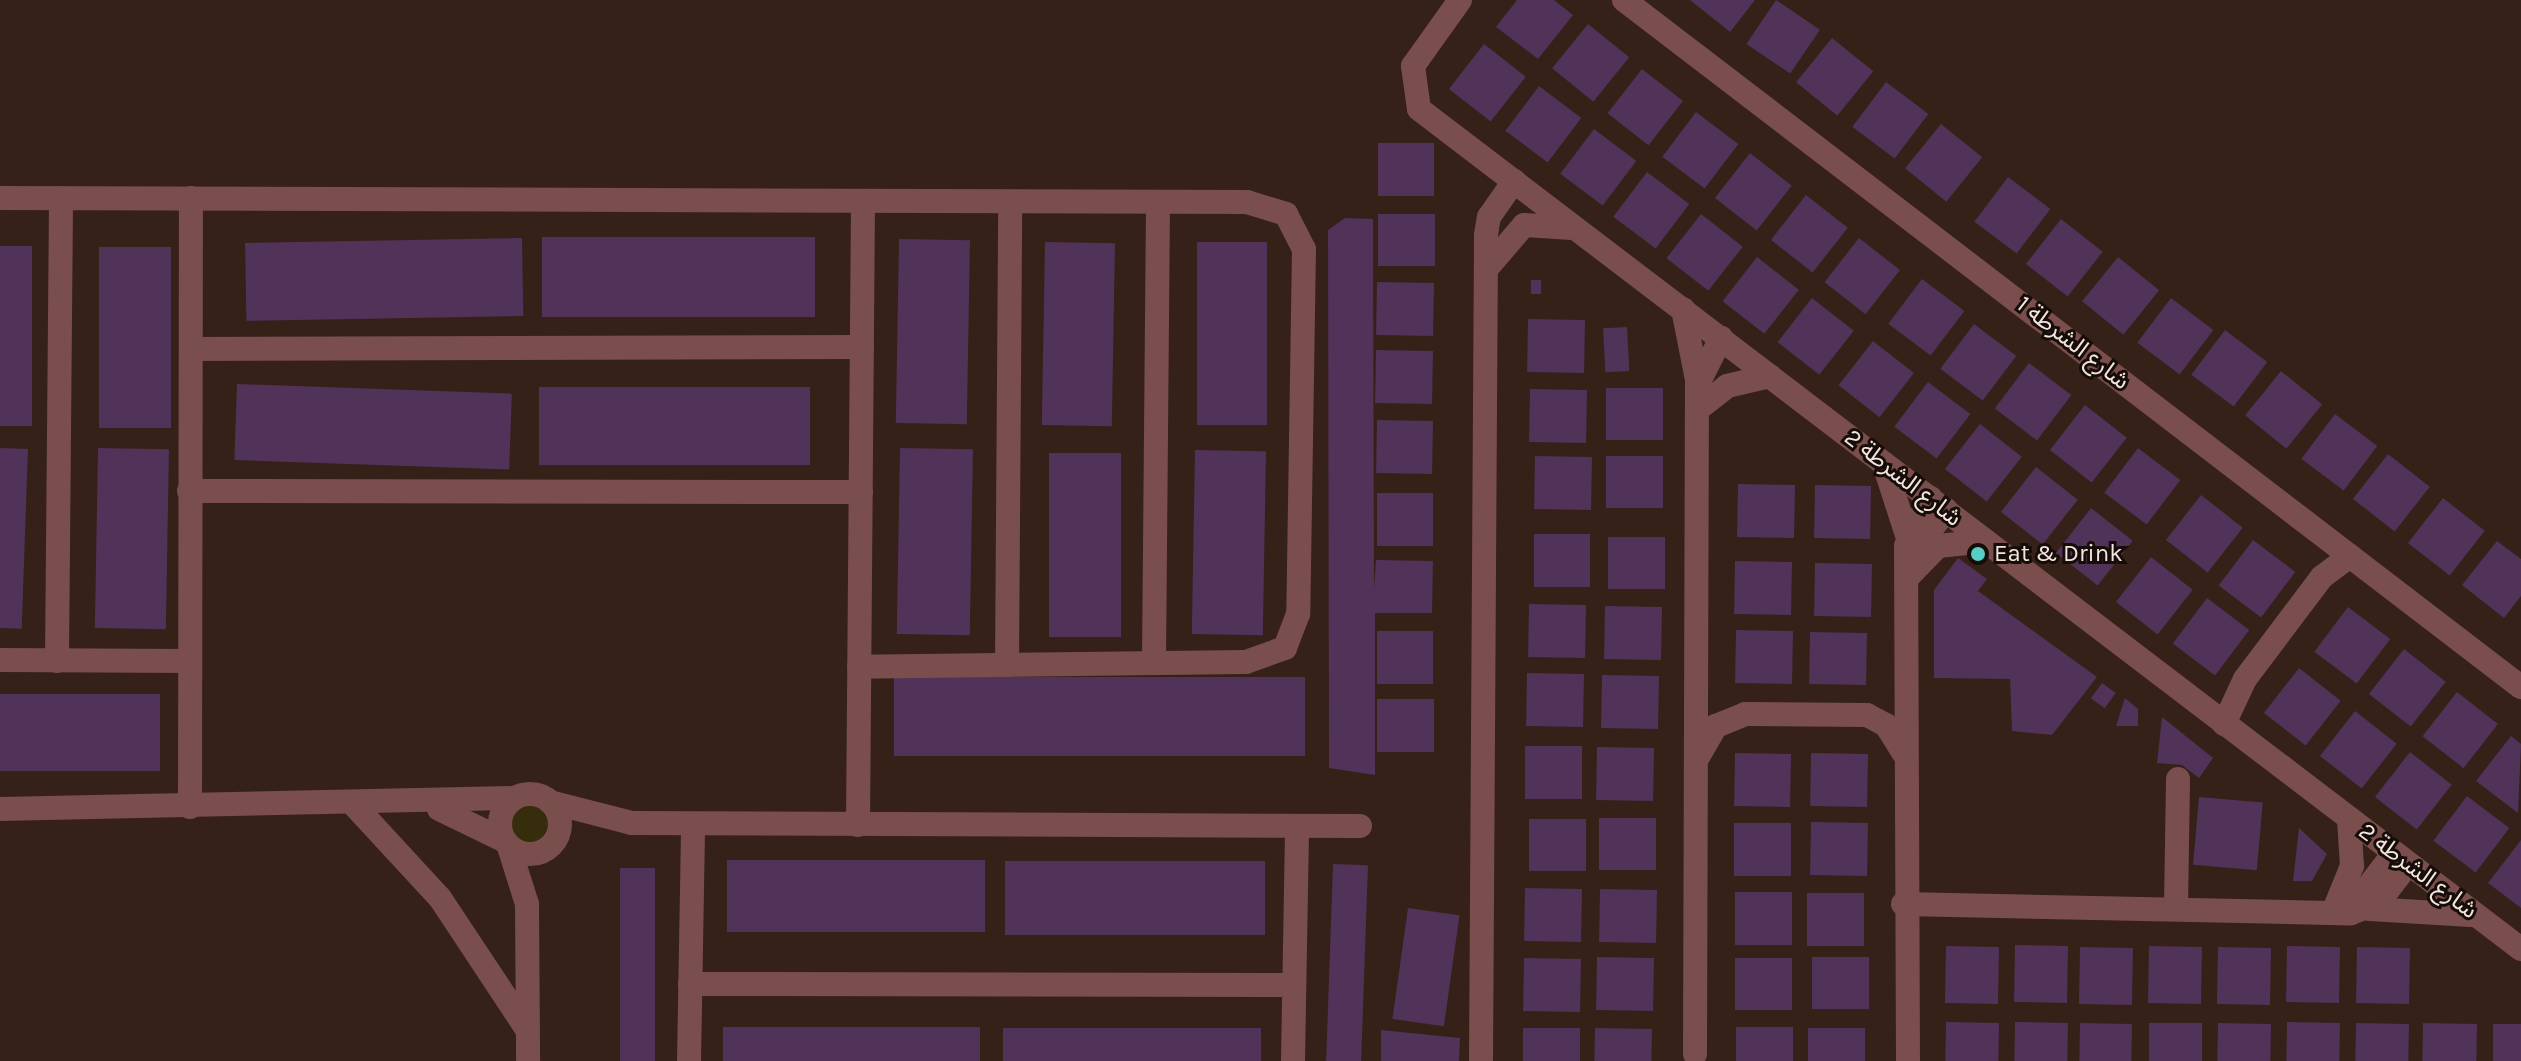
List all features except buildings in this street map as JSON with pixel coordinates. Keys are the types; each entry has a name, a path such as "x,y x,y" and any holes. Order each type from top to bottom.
{"street":[{"name":"شارع الشرطة 2","path":"1460,0 1417,58 1411,87 1419,109 2521,949"},
{"name":"شارع الشرطة 1","path":"1624,0 2521,687"},
{"path":"1475,152 1489,217 1482,1049 1489,1061"},
{"path":"1489,217 1521,187"},
{"path":"1488,257 1521,187"},
{"path":"0,198 1219,205 1261,214 1280,227 1300,281 1293,634 1285,648 1246,662 859,667"},
{"path":"57,661 61,198"},
{"path":"190,807 191,198"},
{"path":"858,825 863,204"},
{"path":"1154,662 1158,205"},
{"path":"1007,665 1010,206"},
{"path":"1488,257 1524,225 1579,230"},
{"path":"1683,309 1697,384 1698,409 1695,1054"},
{"path":"1697,384 1728,344"},
{"path":"1698,409 1728,344"},
{"path":"191,349 862,347"},
{"path":"1698,409 1727,386 1770,376"},
{"path":"1883,462 1907,535 1903,1058"},
{"path":"189,491 861,492"},
{"path":"1907,535 1938,504"},
{"path":"1907,570 1938,504"},
{"path":"1907,570 1938,546 1986,541"},
{"path":"2217,719 2341,549"},
{"path":"0,660 188,661"},
{"path":"1697,759 1716,726 1745,714 1867,715 1886,725 1903,752"},
{"path":"2176,908 2178,779"},
{"path":"0,809 425,805 533,794 550,802 632,823 1360,826"},
{"path":"514,798 502,812 506,843 527,920 528,1061"},
{"path":"527,920 560,818 550,802"},
{"path":"425,805 526,854 632,823"},
{"path":"355,806 440,898 528,1031"},
{"path":"2334,910 2352,866 2349,819"},
{"path":"689,1061 693,824"},
{"path":"1293,1061 1297,826"},
{"path":"2334,910 2364,892 2401,858"},
{"path":"2370,909 2401,858"},
{"path":"1903,904 2370,909 2478,917"},
{"path":"690,984 1294,985"}],"sand":[{"path":"530,801 547,808 554,825 547,842 530,849 513,842 506,825 513,808"}],"place":[{"name":"Eat & Drink","path":"1978,554"}]}
